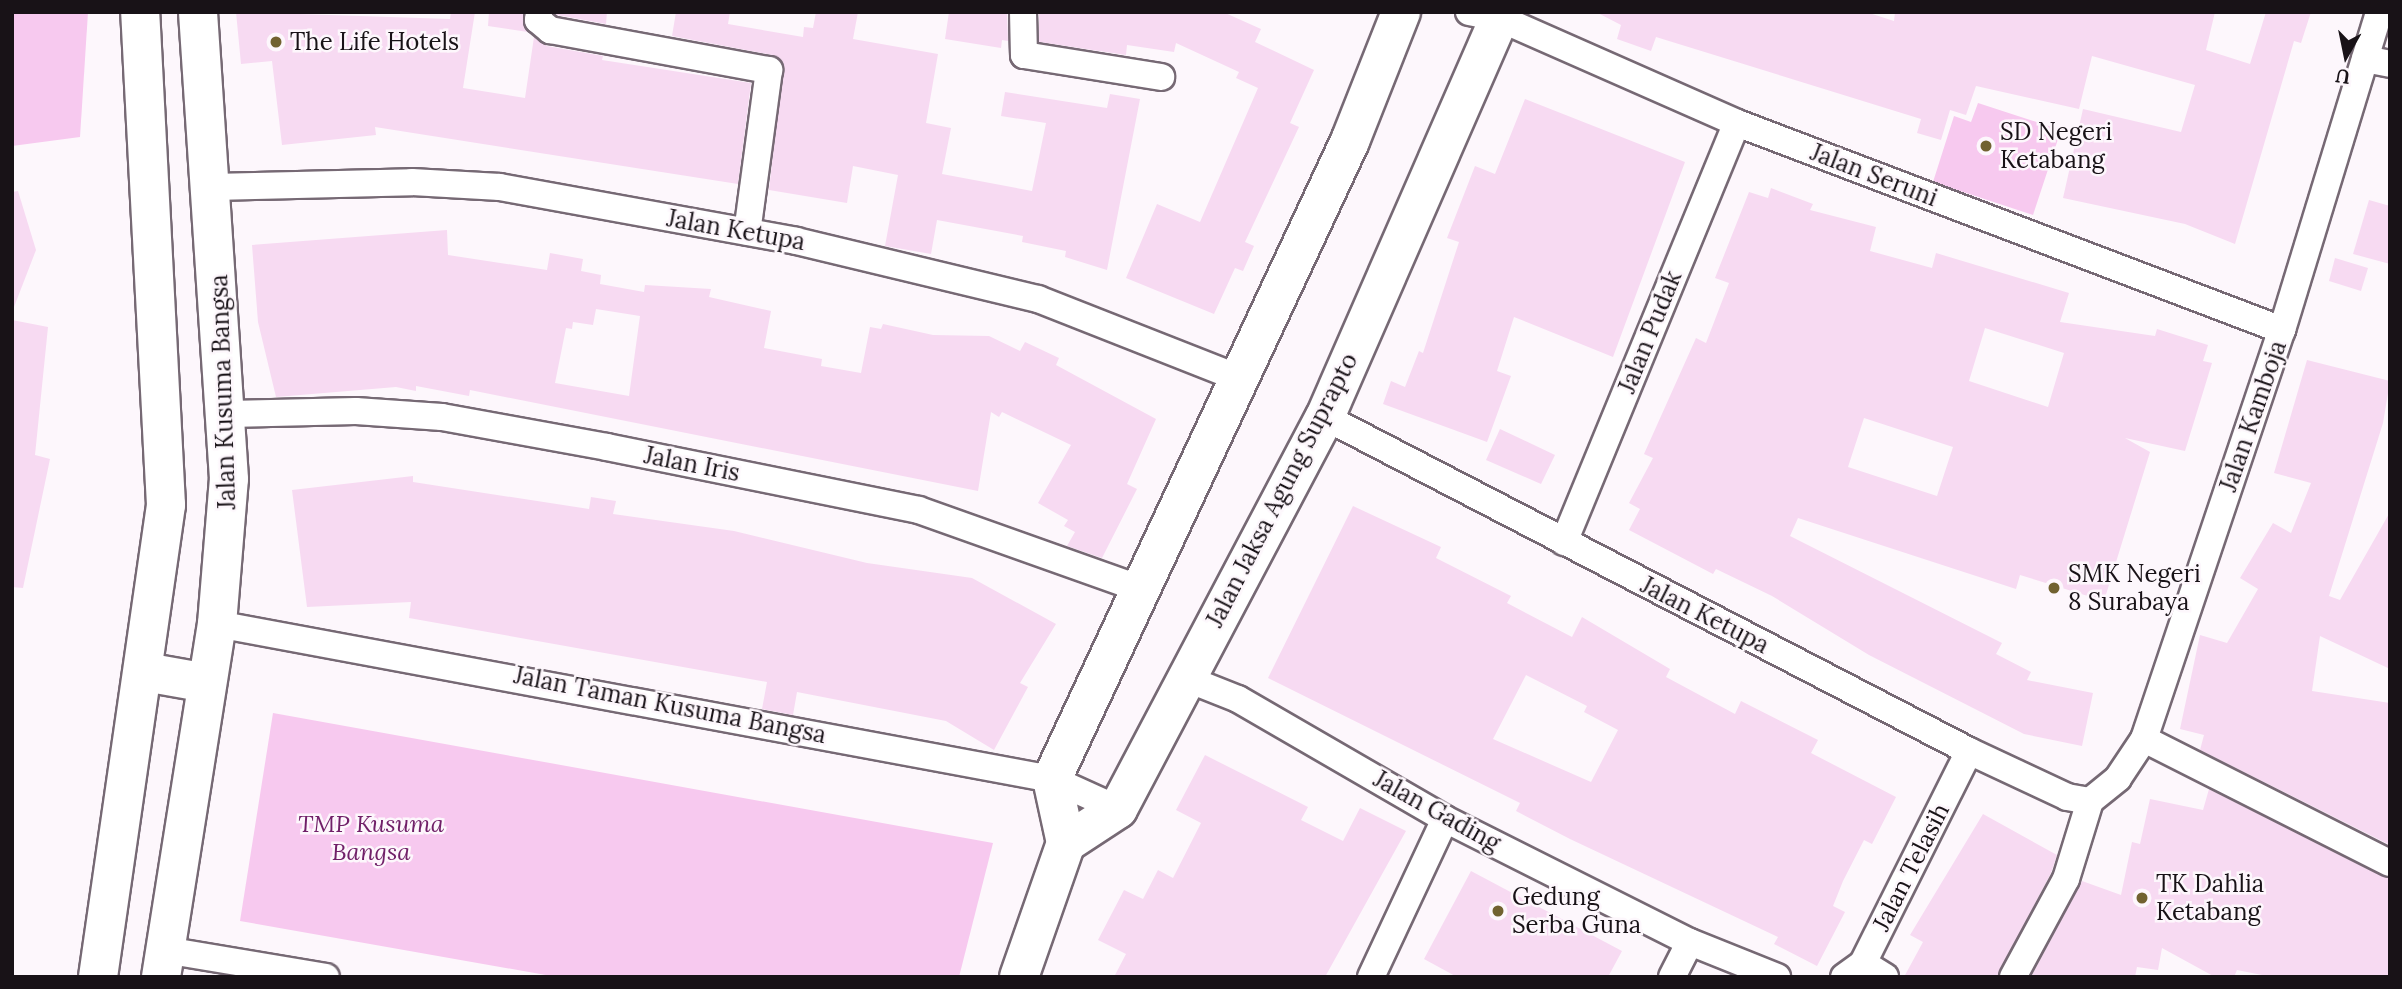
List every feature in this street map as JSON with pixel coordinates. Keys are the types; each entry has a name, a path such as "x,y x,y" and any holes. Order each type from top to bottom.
{"main road":[{"path":"98,977 145,672 166,505 140,12"},
{"name":"Jalan Kusuma Bangsa","path":"163,963 226,553 229,414 198,12"},
{"path":"1019,977 1066,843 1052,779 1350,141 1401,12"},
{"name":"Jalan Jaksa Agung Suprapto","path":"1118,809 1325,417 1490,14"},
{"path":"145,672 207,683"},
{"path":"1066,843 1118,809"}],"street":[{"path":"539,12 538,20 550,30 769,70 747,232"},
{"path":"1023,12 1024,55 1161,77"},
{"name":"Jalan Kamboja","path":"2091,801 2118,778 2144,739 2282,330 2377,62 2379,12"},
{"name":"Jalan Seruni","path":"1490,14 1737,122 2282,330"},
{"name":"Jalan Pudak","path":"1564,542 1737,122"},
{"name":"Jalan Ketupa","path":"213,187 412,181 500,187 747,232 916,266 1038,299 1241,379"},
{"name":"Jalan Iris","path":"229,414 356,411 442,417 607,447 919,510 1141,589"},
{"name":"Jalan Ketupa","path":"1325,417 1969,751 2067,797 2091,801"},
{"name":"Jalan Taman Kusuma Bangsa","path":"217,625 1052,779 1118,809"},
{"name":"Jalan Gading","path":"1185,678 1238,699 1446,819 1690,942"},
{"path":"2144,739 2390,863"},
{"name":"Jalan Telasih","path":"1864,972 1969,751"},
{"path":"2013,977 2067,879 2091,801"},
{"path":"1371,977 1446,819"},
{"path":"1672,977 1690,942 1777,977"},
{"path":"163,963 326,977"}],"green space":[{"path":"12,12 88,12 80,137 12,146"},
{"path":"1978,103 2061,130 2033,215 1933,182 1954,116 1971,122"},
{"name":"TMP Kusuma Bangsa","path":"273,713 993,843 959,977 557,977 240,921"}],"building":[{"path":"236,12 450,19 451,12 475,12 463,88 525,98 534,37 547,46 603,56 602,60 751,83 738,184 375,127 376,135 282,145 272,61 241,64"},
{"path":"489,12 523,12 528,32 488,26"},
{"path":"554,12 607,12 606,24 557,15"},
{"path":"676,12 730,12 728,24 803,37 804,27 813,28 816,12 858,12 853,39 938,54 926,123 951,128 942,174 1032,191 1046,123 1001,116 1005,92 1107,108 1110,94 1140,99 1107,270 1065,257 1066,251 1022,242 1023,236 937,220 931,254 885,246 898,175 853,166 847,203 769,190 783,64 772,55 672,36"},
{"path":"949,12 1007,12 1008,41 1002,40 1001,48 945,39"},
{"path":"1039,12 1223,12 1261,29 1255,42 1314,70 1290,123 1299,127 1245,242 1254,246 1243,271 1235,268 1214,314 1126,278 1157,204 1200,222 1258,88 1236,78 1239,72 1176,43 1174,52 1127,45 1126,55 1039,42"},
{"path":"1596,12 1866,12 1894,21 1895,12 2215,12 2206,50 2250,64 2266,12 2311,12 2301,43 2294,41 2235,244 2185,224 2063,198 2083,109 2181,132 2195,85 2092,56 2079,109 1976,86 1966,115 1950,110 1941,140 1917,133 1921,119 1656,37 1651,51 1617,39 1621,25"},
{"path":"1525,99 1685,162 1613,357 1514,317 1497,371 1511,376 1487,442 1383,404 1391,381 1405,387 1419,351 1423,353 1459,242 1447,238 1475,166 1495,174"},
{"path":"1771,188 1813,204 1810,210 1876,227 1870,251 1932,268 1936,253 2069,293 2060,322 2155,336 2157,329 2208,345 2203,361 2212,363 2185,451 2125,438 2150,452 2104,601 2020,575 2016,589 1798,518 1790,536 2002,643 1996,654 2031,672 2027,680 2093,693 2082,746 2024,734 1869,655 1772,596 1716,569 1713,574 1629,530 1640,509 1629,503 1653,458 1644,454 1696,338 1706,343 1729,283 1715,278 1749,192 1768,198","holes":["1985,328 2064,353 2048,407 1969,381","1864,418 1953,447 1937,496 1848,467"]},
{"path":"18,191 36,250 14,307 12,192"},
{"path":"2369,200 2390,206 2390,264 2353,254"},
{"path":"447,230 448,255 547,270 550,253 583,259 581,271 601,275 600,284 644,292 645,285 711,289 709,297 771,311 764,348 822,359 821,366 861,373 870,327 881,329 883,324 933,335 989,336 1020,351 1025,342 1059,358 1056,365 1156,419 1127,484 1137,489 1102,558 1067,546 1075,532 1064,526 1068,520 1038,503 1071,445 1002,412 999,417 991,412 978,491 470,390 469,396 416,386 416,391 396,387 276,397 258,322 252,245","holes":["596,309 640,316 629,396 555,383 566,328 572,329 573,322 593,325"]},
{"path":"2335,258 2368,268 2361,291 2329,281"},
{"path":"12,320 48,327 35,455 50,459 23,588 12,587"},
{"path":"2307,360 2390,381 2383,423 2329,596 2340,600 2390,512 2390,669 2320,636 2312,691 2390,703 2390,845 2200,750 2204,735 2180,729 2200,635 2227,643 2258,589 2240,578 2273,523 2291,533 2311,483 2274,473"},
{"path":"1500,429 1555,455 1541,484 1486,460"},
{"path":"413,476 413,482 589,509 591,497 616,501 613,514 734,531 867,563 972,578 1056,624 1020,683 1028,687 994,750 946,721 797,692 793,715 762,709 767,682 409,618 411,602 307,607 292,490"},
{"path":"1353,506 1441,547 1436,558 1511,596 1507,603 1572,637 1582,617 1670,669 1666,677 1735,714 1741,701 1818,740 1811,753 1896,797 1872,844 1864,840 1843,881 1833,906 1845,912 1817,966 1774,944 1778,937 1570,839 1516,811 1520,803 1268,678","holes":["1526,675 1587,706 1584,712 1618,730 1591,782 1493,739"]},
{"path":"1205,755 1308,807 1301,820 1343,841 1360,808 1406,831 1325,977 1114,977 1126,954 1098,940 1124,890 1143,899 1158,870 1173,878 1201,823 1176,810"},
{"path":"2209,789 2390,879 2390,977 2272,977 2237,970 2234,977 2215,977 2162,948 2158,970 2137,967 2135,977 2031,977 2082,881 2121,895 2132,842 2140,844 2150,799 2203,810"},
{"path":"1983,814 2057,855 2051,873 1997,977 1904,977 1923,942 1910,935"},
{"name":"Gedung Serba Guna","path":"1471,871 1622,951 1608,977 1457,977 1424,959"}],"place":[{"name":"The Life Hotels","path":"276,42"},
{"name":"SD Negeri Ketabang","path":"1986,146"},
{"name":"SMK Negeri 8 Surabaya","path":"2054,588"},
{"name":"TK Dahlia Ketabang","path":"2142,898"},
{"name":"Gedung Serba Guna","path":"1498,911"}]}
